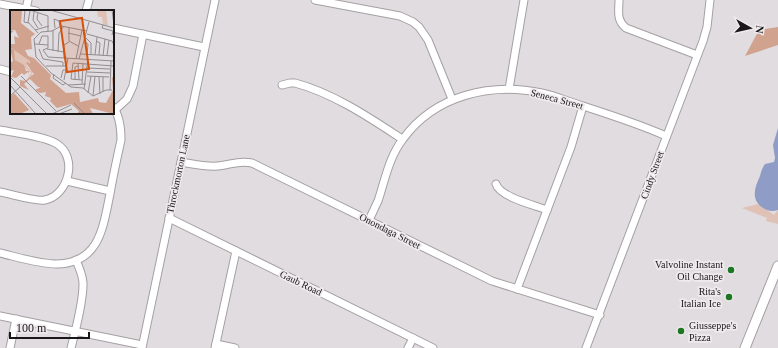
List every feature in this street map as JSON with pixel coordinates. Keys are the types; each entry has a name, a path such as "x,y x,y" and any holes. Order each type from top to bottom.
{"main road":[{"path":"745,348 778,266"}],"street":[{"path":"26,9 28,0"},
{"path":"86,10 89,0"},
{"name":"Throckmorton Lane","path":"142,347 214,0"},
{"path":"315,0 400,16 413,22 419,27 428,40 452,99"},
{"path":"509,90 524,0"},
{"path":"619,0 619,18 626,28 697,55"},
{"name":"Cindy Street","path":"586,348 600,315 707,27 710,0"},
{"path":"0,4 31,10"},
{"path":"114,28 204,47"},
{"path":"0,253 51,264 68,262 76,260 92,248 98,239 103,227 121,140 120,125 114,108 127,99 133,86 143,34"},
{"path":"0,69 10,72"},
{"path":"282,84 295,84 326,95 365,115 402,139"},
{"name":"Seneca Street","path":"369,220 378,200 389,164 402,139 413,127 430,113 452,99 480,92 509,90 542,93 623,119 666,136"},
{"path":"517,289 571,147 583,106"},
{"path":"0,130 55,143 60,146 66,154 68,160 65,186 57,195 47,200 0,192"},
{"name":"Onondaga Street","path":"181,162 212,166 238,161 252,162 492,281 600,315"},
{"path":"66,181 110,191"},
{"path":"496,184 500,191 507,195 547,210"},
{"name":"Gaub Road","path":"169,218 433,348"},
{"path":"235,348 216,346 236,251"},
{"path":"71,348 81,301 83,282 76,260"},
{"path":"0,316 75,331 142,347"},
{"path":"10,348 16,319"},
{"path":"408,348 413,338"}],"shaded area":[{"path":"778,27 778,45 745,56 759,30"},
{"path":"758,204 774,215 778,210 778,224 766,221 767,218 742,208"}],"water":[{"path":"778,128 778,210 772,211 763,208 756,201 755,189 765,164 774,162 775,158 773,145"}],"place":[{"name":"Valvoline Instant Oil Change","path":"731,270"},
{"name":"Rita's Italian Ice","path":"729,297"},
{"name":"Giusseppe's Pizza","path":"681,331"}]}
